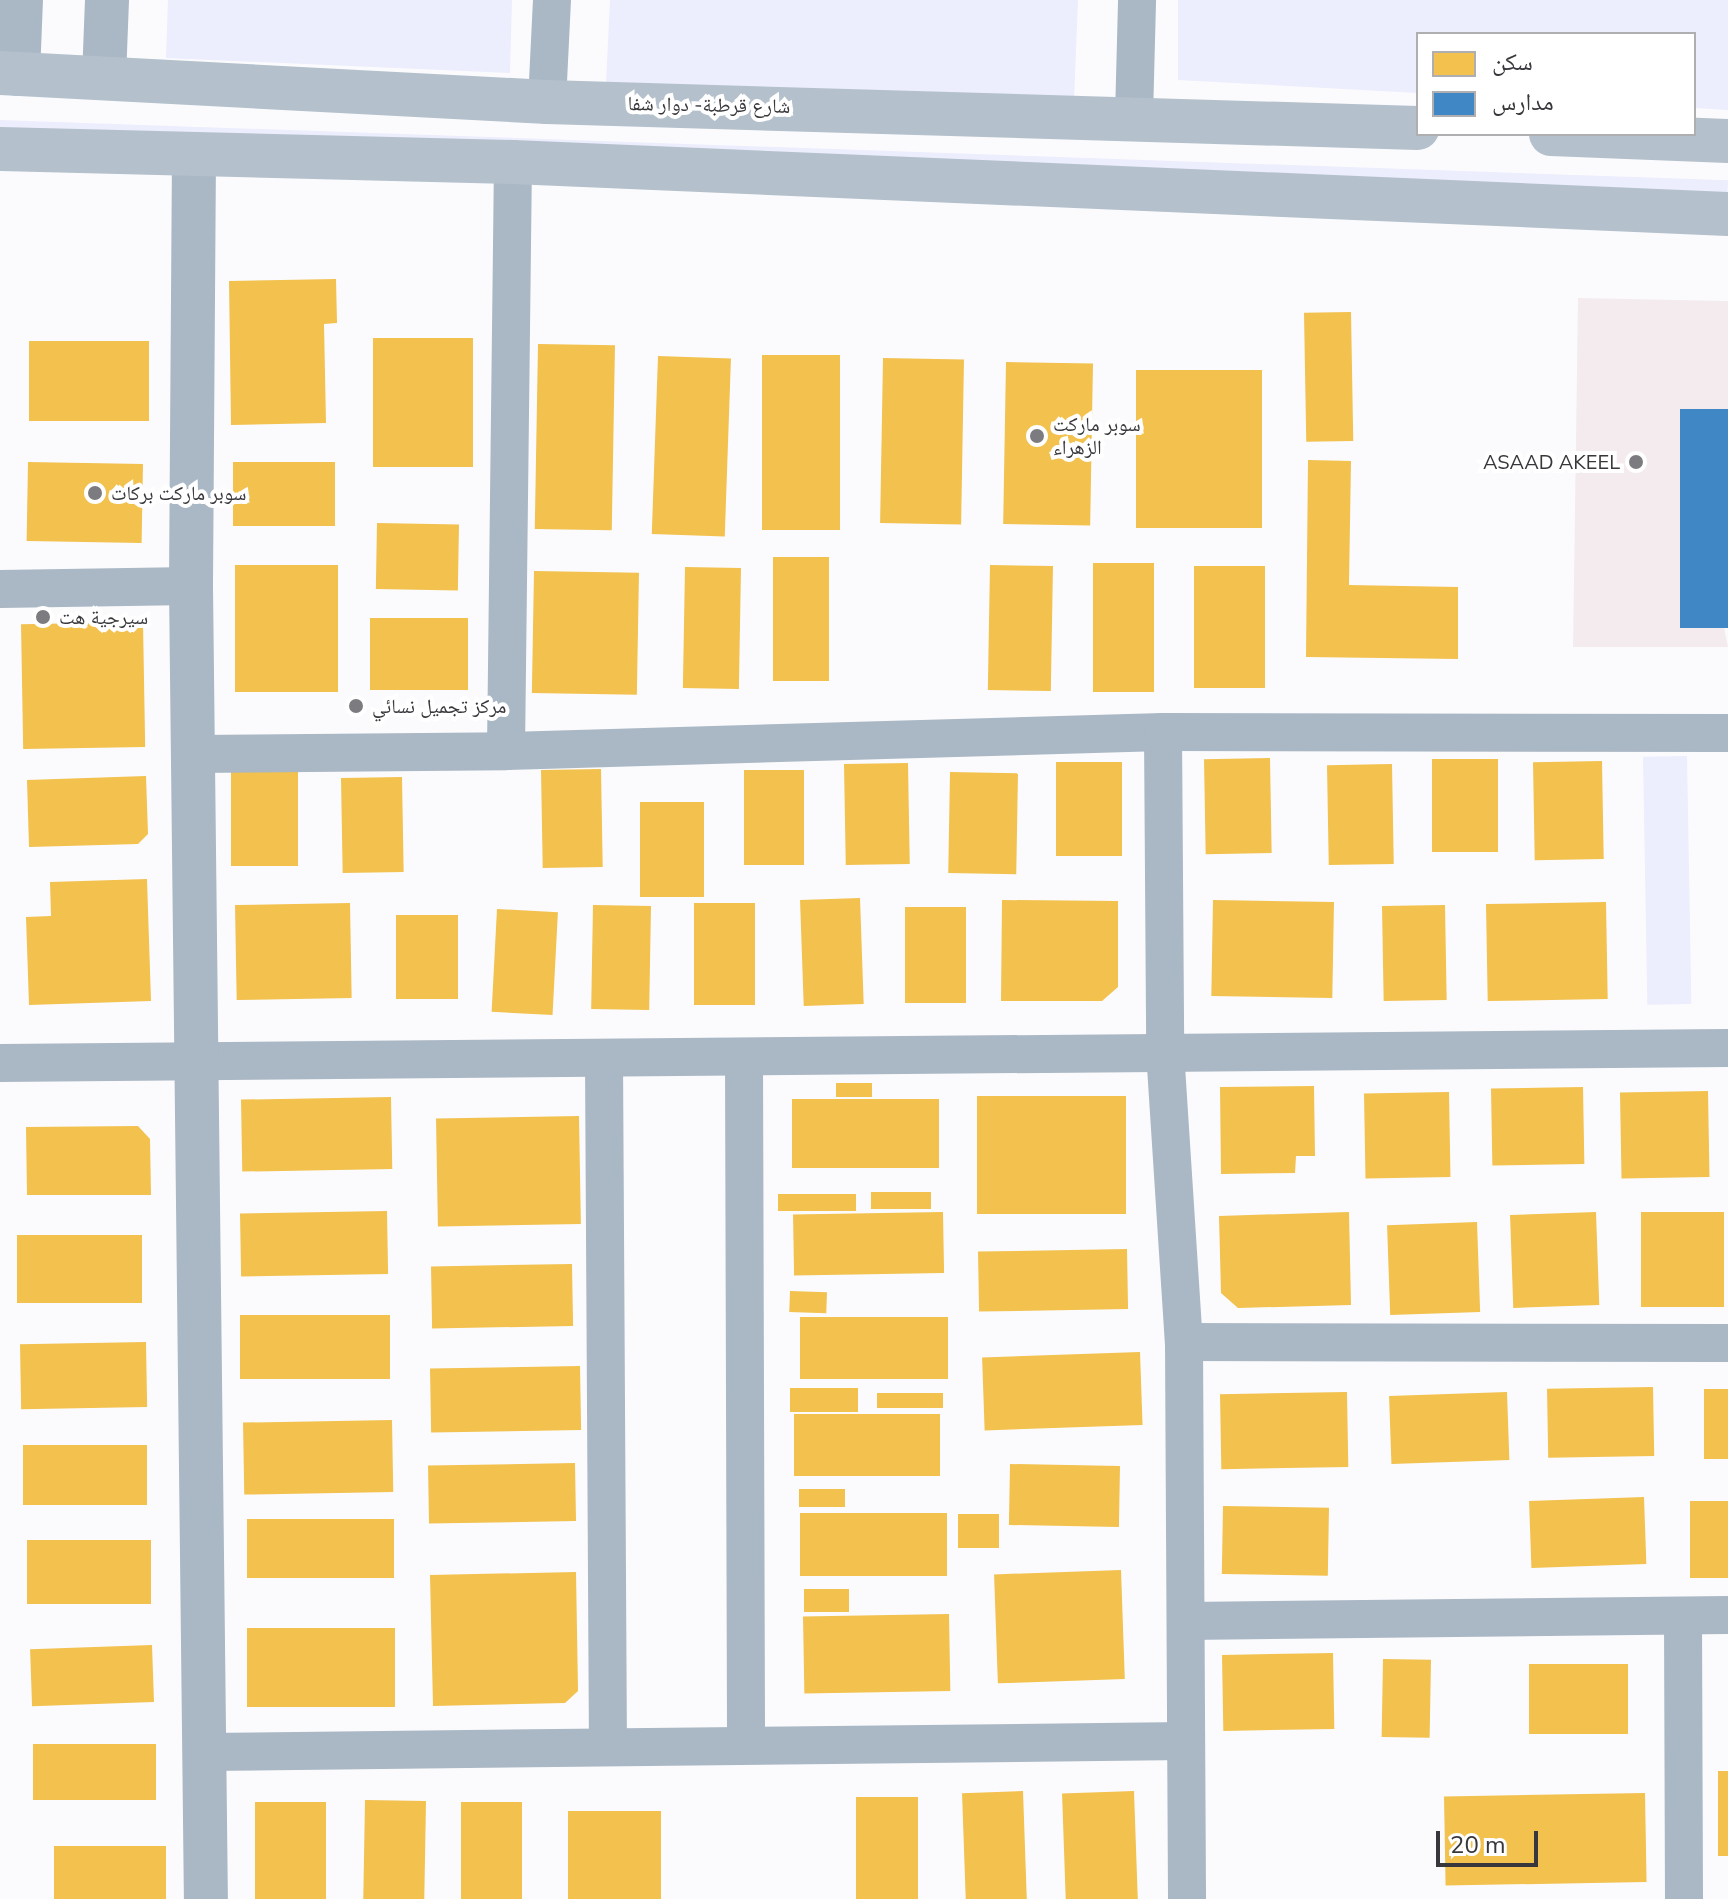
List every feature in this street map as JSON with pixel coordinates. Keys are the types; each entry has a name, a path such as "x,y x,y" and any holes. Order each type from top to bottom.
{"main road":[{"name":"شارع قرطبة- دوار شفا","path":"9,74 547,102 875,109 1416,128"},
{"path":"874,177 875,109"},
{"path":"1602,136 1728,141"},
{"path":"0,149 513,162 1728,214"}],"street":[{"path":"9,74 21,0"},
{"path":"104,78 107,0"},
{"path":"547,102 552,0"},
{"path":"1134,117 1137,0"},
{"path":"194,154 191,586 206,1899"},
{"path":"506,751 513,162"},
{"path":"0,589 191,586"},
{"path":"193,754 506,751 1163,732 1728,733"},
{"path":"1163,732 1165,1051 1184,1342 1187,1899"},
{"path":"0,1063 1728,1048"},
{"path":"744,1057 746,1745"},
{"path":"604,1058 608,1745"},
{"path":"1184,1342 1728,1343"},
{"path":"1186,1621 1728,1615"},
{"path":"1683,1616 1684,1899"},
{"path":"204,1752 608,1745 1186,1741"}],"shaded area":[{"path":"168,0 512,0 510,73 166,58"},
{"path":"610,0 1078,0 1074,99 606,83"},
{"path":"1178,0 1728,0 1728,110 1696,108 1696,32 1416,32 1416,93 1178,80"},
{"path":"0,120 1728,180 1727,210 0,150"},
{"path":"1578,298 1728,301 1728,409 1680,410 1728,647 1573,647"},
{"path":"1687,756 1691,1004 1647,1005 1643,757"}],"building: سكن":[{"path":"336,279 337,323 324,324 326,423 231,425 229,281"},
{"path":"1351,312 1353,441 1306,442 1304,313"},
{"path":"373,338 473,338 473,467 373,467"},
{"path":"29,341 149,341 149,421 29,421"},
{"path":"538,344 615,345 612,530 535,529"},
{"path":"762,355 840,355 840,530 762,530"},
{"path":"658,356 731,359 725,536 652,534"},
{"path":"883,358 964,359 961,524 880,523"},
{"path":"1006,362 1093,364 1090,525 1003,524"},
{"path":"1136,370 1262,370 1262,528 1136,528"},
{"path":"1308,460 1351,461 1349,585 1458,587 1458,659 1306,657"},
{"path":"28,462 143,464 142,543 27,541"},
{"path":"233,462 335,462 335,526 233,526"},
{"path":"377,523 459,524 458,590 376,589"},
{"path":"773,557 829,557 829,681 773,681"},
{"path":"1093,563 1154,563 1154,692 1093,692"},
{"path":"235,565 338,565 338,692 235,692"},
{"path":"990,565 1053,566 1051,691 988,690"},
{"path":"1194,566 1265,566 1265,688 1194,688"},
{"path":"685,567 741,568 739,689 683,688"},
{"path":"534,571 639,573 637,695 532,693"},
{"path":"370,618 468,618 468,690 370,690"},
{"path":"143,622 145,747 23,749 21,624"},
{"path":"1270,758 1272,853 1206,854 1204,759"},
{"path":"1432,759 1498,759 1498,852 1432,852"},
{"path":"1602,761 1604,859 1535,860 1533,762"},
{"path":"1056,762 1122,762 1122,856 1056,856"},
{"path":"908,763 910,864 846,865 844,764"},
{"path":"1392,764 1394,864 1329,865 1327,765"},
{"path":"601,769 603,867 543,868 541,770"},
{"path":"231,770 298,770 298,866 231,866"},
{"path":"744,770 804,770 804,865 744,865"},
{"path":"950,772 1018,773 1016,874 948,873"},
{"path":"146,776 148,834 138,844 29,847 27,780"},
{"path":"402,777 404,872 343,873 341,778"},
{"path":"640,802 704,802 704,897 640,897"},
{"path":"147,879 151,1001 29,1005 26,917 51,916 50,882"},
{"path":"860,898 864,1004 804,1006 800,900"},
{"path":"1002,900 1118,901 1118,987 1102,1001 1001,1001"},
{"path":"1213,900 1334,902 1332,998 1211,996"},
{"path":"1606,902 1608,999 1488,1001 1486,904"},
{"path":"350,903 352,998 237,1000 235,905"},
{"path":"694,903 755,903 755,1005 694,1005"},
{"path":"593,905 651,906 649,1010 591,1009"},
{"path":"1445,905 1447,1000 1384,1001 1382,906"},
{"path":"905,907 966,907 966,1003 905,1003"},
{"path":"497,909 558,912 553,1015 492,1012"},
{"path":"396,915 458,915 458,999 396,999"},
{"path":"836,1083 872,1083 872,1097 836,1097"},
{"path":"1314,1086 1315,1156 1296,1156 1295,1173 1221,1174 1220,1087"},
{"path":"1583,1087 1584,1164 1492,1166 1491,1089"},
{"path":"1708,1091 1710,1177 1622,1179 1620,1093"},
{"path":"1449,1092 1450,1177 1365,1178 1364,1093"},
{"path":"977,1096 1126,1096 1126,1214 977,1214"},
{"path":"391,1097 392,1169 242,1172 241,1100"},
{"path":"792,1099 939,1099 939,1168 792,1168"},
{"path":"579,1116 581,1224 438,1226 436,1118"},
{"path":"138,1126 150,1139 151,1195 27,1195 26,1127"},
{"path":"871,1192 931,1192 931,1209 871,1209"},
{"path":"778,1194 856,1194 856,1211 778,1211"},
{"path":"387,1211 388,1274 241,1277 240,1214"},
{"path":"943,1212 944,1273 794,1276 793,1215"},
{"path":"1349,1212 1351,1305 1238,1308 1221,1293 1219,1216"},
{"path":"1596,1212 1599,1305 1513,1308 1510,1215"},
{"path":"1641,1212 1724,1212 1724,1307 1641,1307"},
{"path":"1477,1222 1480,1312 1390,1315 1387,1225"},
{"path":"17,1235 142,1235 142,1303 17,1303"},
{"path":"1127,1249 1128,1309 979,1312 978,1252"},
{"path":"572,1264 573,1326 432,1328 431,1266"},
{"path":"790,1291 827,1292 826,1313 789,1312"},
{"path":"240,1315 390,1315 390,1379 240,1379"},
{"path":"800,1317 948,1317 948,1379 800,1379"},
{"path":"146,1342 147,1407 21,1409 20,1344"},
{"path":"1140,1352 1143,1425 985,1430 982,1358"},
{"path":"580,1366 581,1430 431,1433 430,1369"},
{"path":"1653,1387 1654,1456 1548,1458 1547,1389"},
{"path":"790,1388 858,1388 858,1412 790,1412"},
{"path":"1704,1389 1728,1389 1728,1459 1704,1459"},
{"path":"1347,1392 1348,1467 1221,1469 1220,1394"},
{"path":"1507,1392 1509,1460 1391,1464 1389,1396"},
{"path":"877,1393 943,1393 943,1408 877,1408"},
{"path":"794,1414 940,1414 940,1476 794,1476"},
{"path":"392,1420 393,1492 244,1495 243,1423"},
{"path":"23,1445 147,1445 147,1505 23,1505"},
{"path":"575,1463 576,1521 429,1524 428,1466"},
{"path":"1010,1464 1120,1466 1119,1527 1009,1525"},
{"path":"799,1489 845,1489 845,1507 799,1507"},
{"path":"1644,1497 1646,1564 1531,1568 1529,1501"},
{"path":"1690,1501 1728,1501 1728,1578 1690,1578"},
{"path":"1223,1506 1329,1508 1328,1576 1222,1574"},
{"path":"800,1513 947,1513 947,1576 800,1576"},
{"path":"958,1514 999,1514 999,1548 958,1548"},
{"path":"247,1519 394,1519 394,1578 247,1578"},
{"path":"27,1540 151,1540 151,1604 27,1604"},
{"path":"1121,1570 1125,1679 998,1683 994,1574"},
{"path":"576,1572 578,1691 565,1703 433,1706 430,1575"},
{"path":"804,1589 849,1589 849,1612 804,1612"},
{"path":"949,1614 950,1691 804,1694 803,1617"},
{"path":"247,1628 395,1628 395,1707 247,1707"},
{"path":"152,1645 154,1702 32,1706 30,1649"},
{"path":"1333,1653 1334,1729 1223,1731 1222,1655"},
{"path":"1383,1659 1431,1660 1430,1738 1382,1737"},
{"path":"1529,1664 1628,1664 1628,1734 1529,1734"},
{"path":"33,1744 156,1744 156,1800 33,1800"},
{"path":"1718,1771 1728,1771 1728,1856 1718,1856"},
{"path":"1023,1791 1027,1899 966,1899 962,1793"},
{"path":"1134,1791 1138,1899 1066,1899 1062,1794"},
{"path":"1645,1793 1647,1882 1446,1885 1444,1797"},
{"path":"856,1797 918,1797 918,1899 856,1899"},
{"path":"365,1800 426,1801 424,1899 363,1899"},
{"path":"255,1802 326,1802 326,1899 255,1899"},
{"path":"461,1802 522,1802 522,1899 461,1899"},
{"path":"568,1811 661,1811 661,1899 568,1899"},
{"path":"54,1846 166,1846 166,1899 54,1899"}],"building: مدارس":[{"path":"1680,409 1728,409 1728,628 1680,628"}],"place":[{"name":"سوبر ماركت الزهراء","path":"1037,436"},
{"name":"ASAAD AKEEL","path":"1636,462"},
{"name":"سوبر ماركت بركات","path":"95,493"},
{"name":"سيرجية هت","path":"43,617"},
{"name":"مركز تجميل نسائي","path":"356,706"}]}
